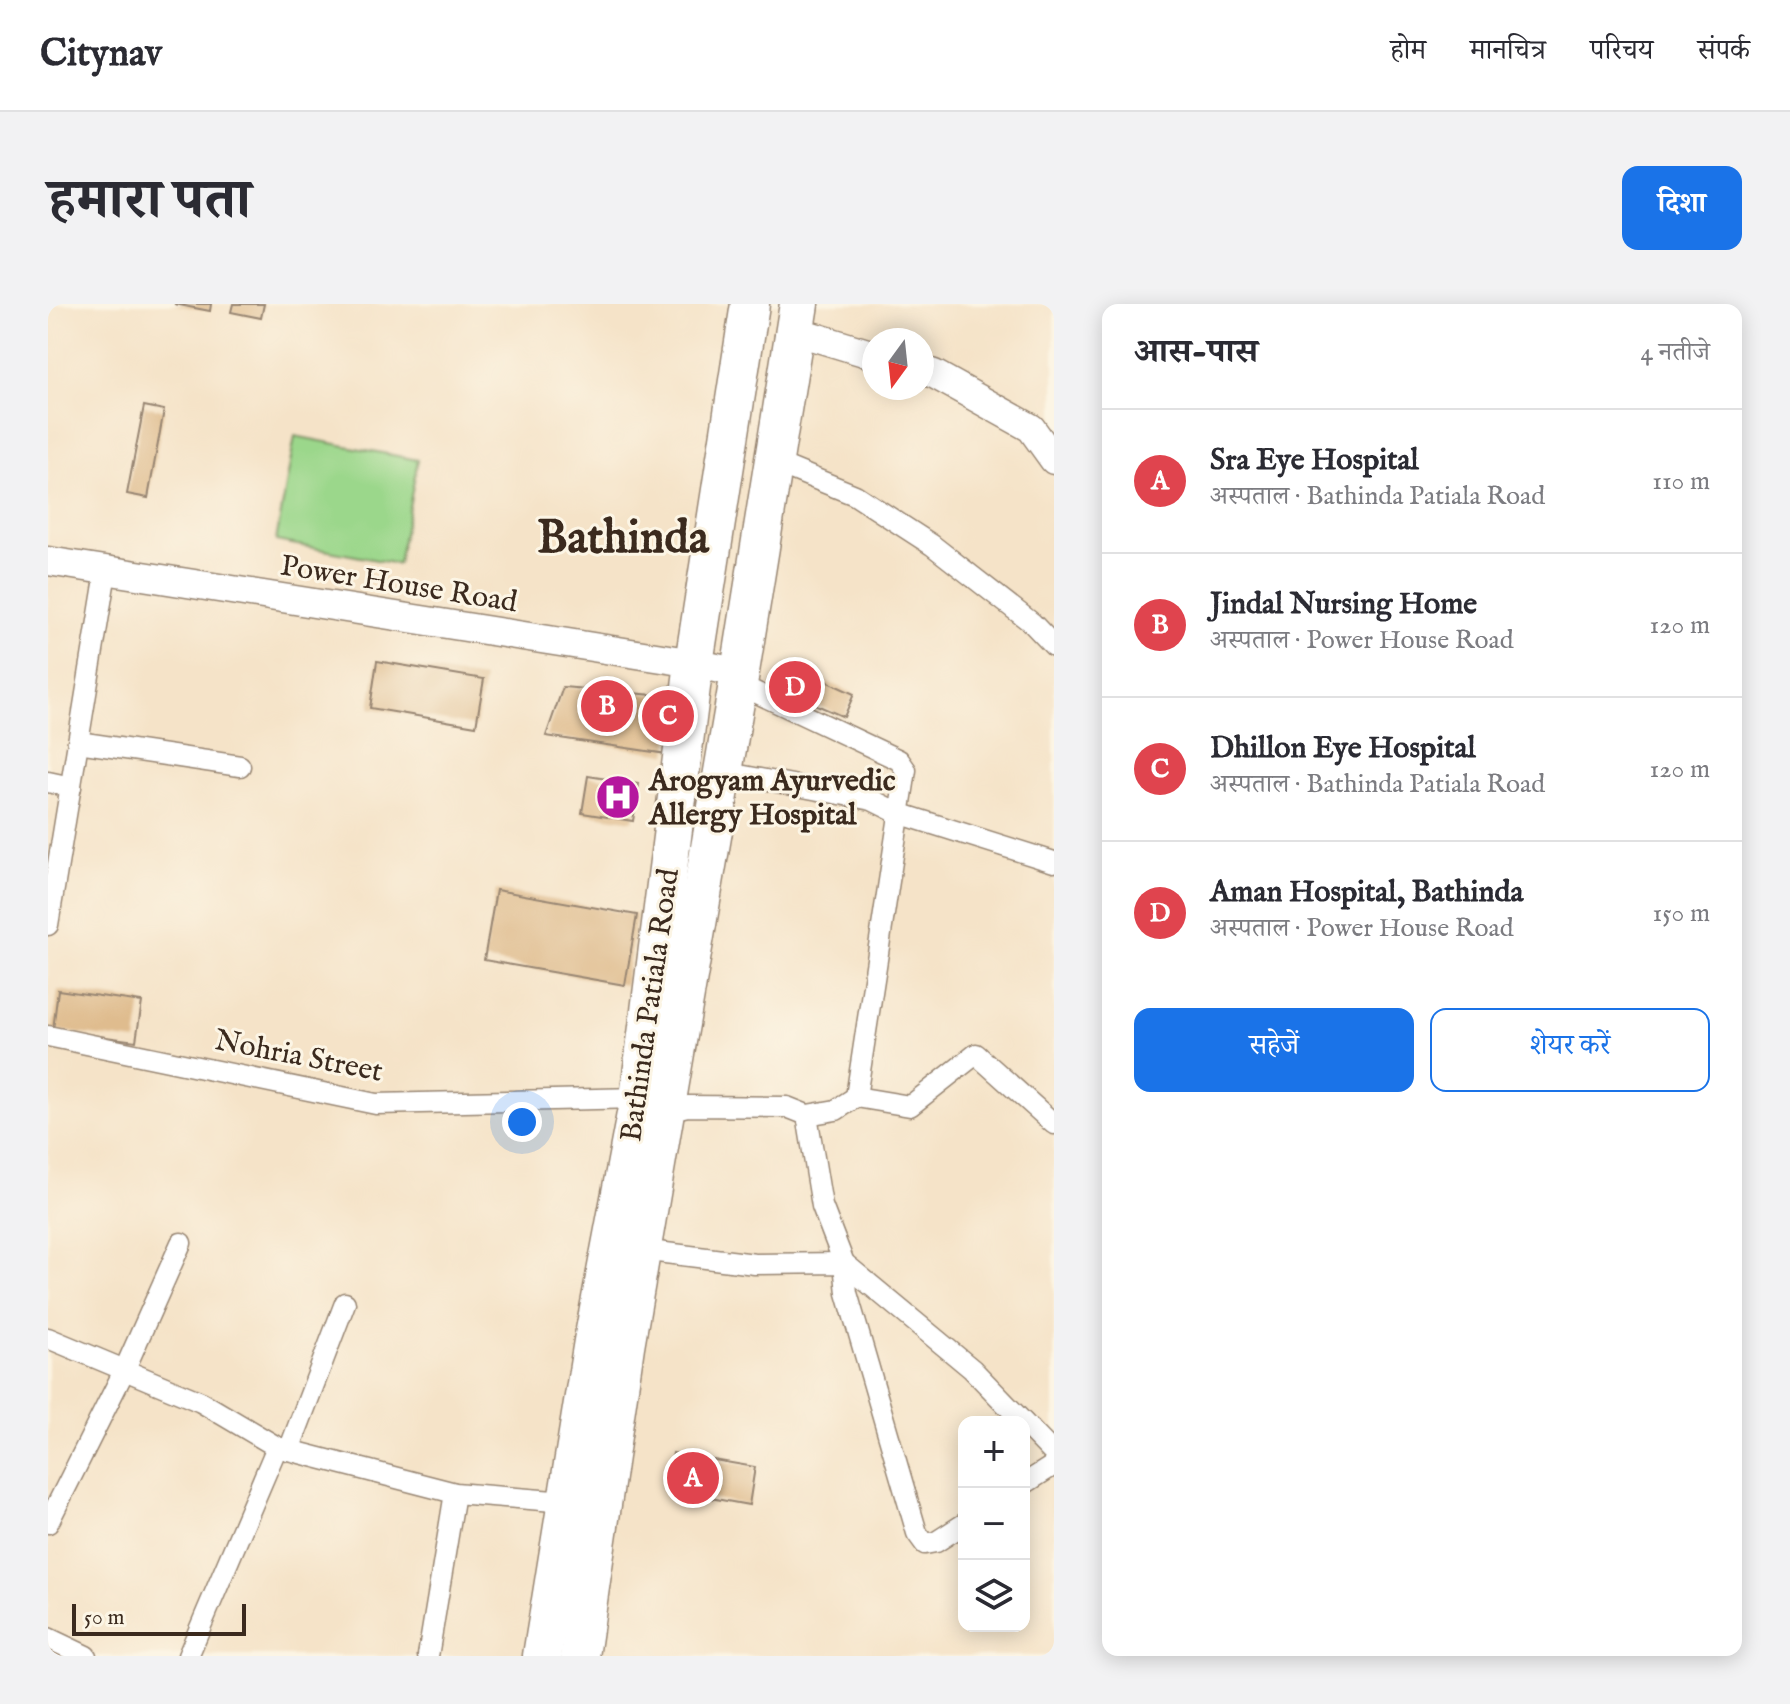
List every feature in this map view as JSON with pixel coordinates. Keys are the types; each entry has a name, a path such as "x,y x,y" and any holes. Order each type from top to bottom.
{"highway":[{"name":"Bathinda Patiala Road","path":"542,1656 566,1502 652,1105 694,663 750,304"},
{"path":"580,1656 641,1250 652,1105 723,772 797,317"}],"street":[{"path":"797,317 862,349"},
{"path":"934,374 1031,428 1054,460"},
{"path":"774,462 855,495 932,545 1032,623 1054,646"},
{"name":"Power House Road","path":"48,561 694,663 739,678"},
{"path":"48,925 106,572"},
{"path":"739,678 899,760 906,770 856,1097"},
{"path":"78,742 240,766"},
{"path":"723,772 872,800 898,813 1054,862"},
{"path":"48,782 71,787"},
{"name":"Nohria Street","path":"48,1036 376,1104 787,1107 807,1115"},
{"path":"958,1528 936,1542 925,1544 917,1533 847,1293 844,1263 822,1206 807,1115 836,1110 856,1097 910,1106 976,1054 1054,1124"},
{"path":"48,1523 124,1371 181,1243"},
{"path":"641,1250 755,1264 844,1263 972,1369 1018,1416"},
{"path":"188,1656 345,1303"},
{"path":"48,1338 201,1402 283,1448 455,1493 566,1502"},
{"path":"1030,1428 1054,1454"},
{"path":"1030,1480 1054,1465"},
{"path":"428,1656 455,1493"},
{"path":"48,1638 86,1656"}],"green space":[{"path":"295,436 418,460 398,564 276,541"}],"building":[{"path":"174,304 211,304 210,311"},
{"path":"233,304 264,304 261,318 231,312"},
{"path":"144,406 164,410 148,498 127,494"},
{"path":"377,661 484,679 476,726 370,708"},
{"path":"789,664 854,694 844,717 778,688"},
{"path":"563,687 676,697 667,754 546,736"},
{"path":"588,776 639,784 633,821 582,813"},
{"path":"496,890 637,915 625,985 484,960"},
{"path":"58,990 142,1002 136,1041 53,1030"},
{"path":"673,1453 755,1467 749,1505 666,1490"}],"place":[{"name":"Aman Hospital, Bathinda","path":"795,687"},
{"name":"Jindal Nursing Home","path":"607,706"},
{"name":"Dhillon Eye Hospital","path":"668,716"},
{"name":"Arogyam Ayurvedic Allergy Hospital","path":"618,797"},
{"name":"Sra Eye Hospital","path":"693,1478"}],"district":[{"name":"Bathinda","path":"623,536"}]}
